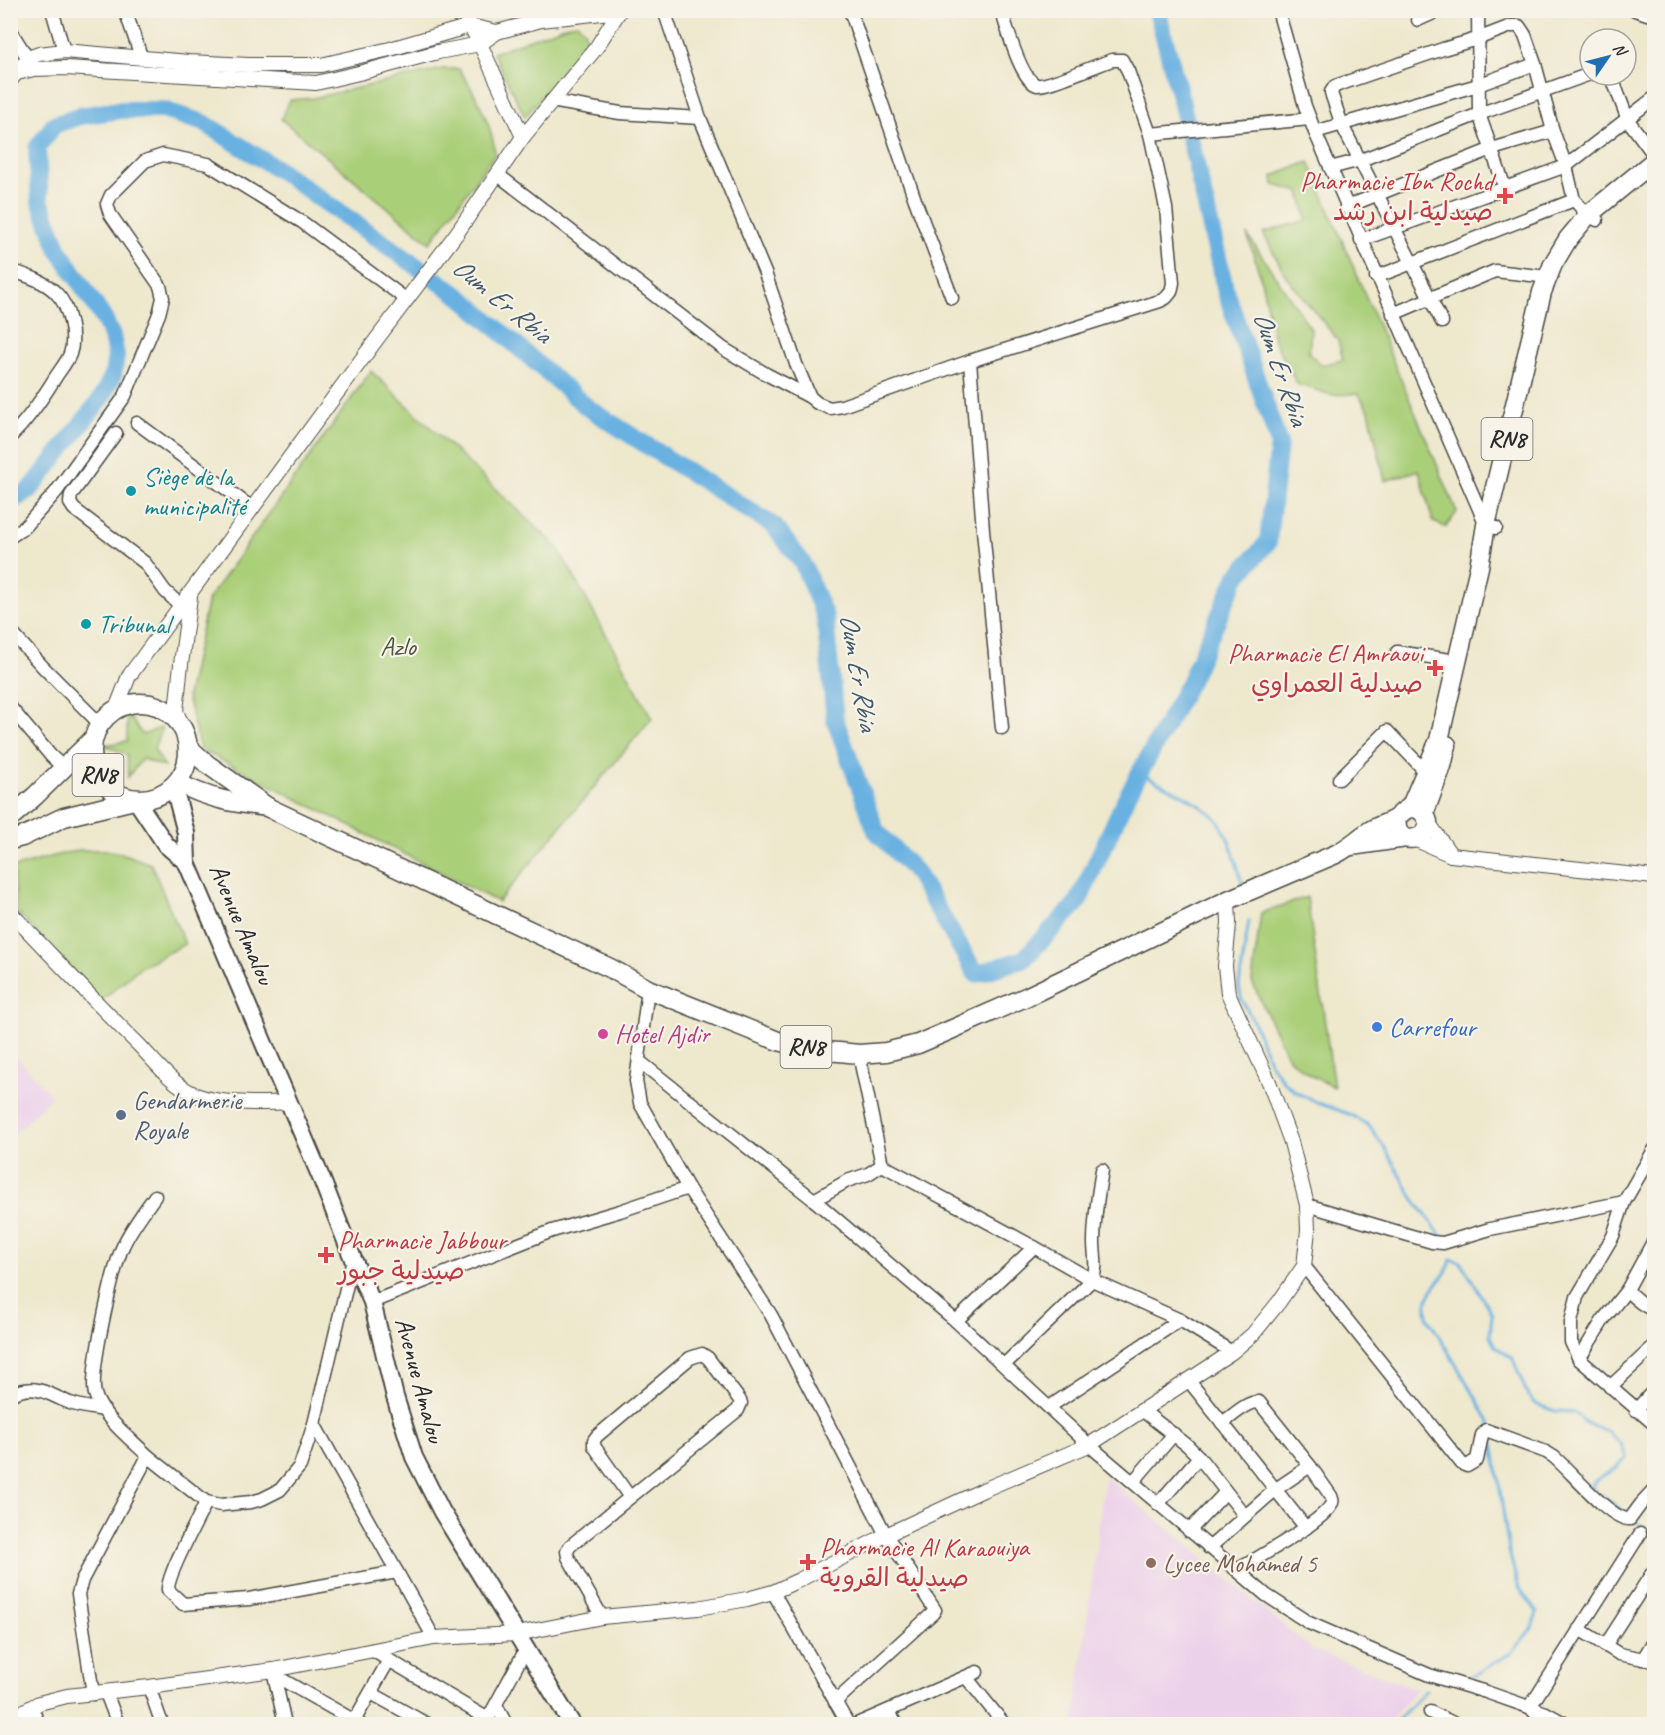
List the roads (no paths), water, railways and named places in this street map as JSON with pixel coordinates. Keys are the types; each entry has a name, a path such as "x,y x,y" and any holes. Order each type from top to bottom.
{"main road":[{"name":"RN8","path":"189,748 207,764 268,807 610,968 648,989 778,1041 822,1051 859,1054 886,1052 918,1044 1350,846 1371,830 1415,815 1442,766 1542,292 1553,264 1568,239 1654,161"},
{"name":"RN8","path":"1500,486 1553,287 1569,255 1586,232 1592,218 1654,172"},
{"name":"RN8","path":"1415,815 1426,772 1439,740 1457,661 1483,567"},
{"path":"116,709 131,704 146,703 161,707 183,728 189,748 186,766 176,785 186,833 187,863"},
{"name":"RN8","path":"10,818 64,768 97,731 107,715 116,709"},
{"name":"RN8","path":"97,731 92,753 94,766 100,778 109,789 135,800"},
{"name":"RN8","path":"10,840 64,818 159,796 176,785 227,802 268,807"},
{"path":"135,800 166,845 187,863"},
{"name":"RN8","path":"1350,846 1421,836 1426,830 1415,815"},
{"path":"1410,839 1399,833 1396,825 1415,815"},
{"name":"Avenue Amalou","path":"187,863 290,1102 372,1302 395,1397 414,1457 442,1512 572,1725"}],"street":[{"path":"52,10 64,51"},
{"path":"125,10 142,59"},
{"path":"462,10 523,137"},
{"path":"664,10 700,118 765,273 796,364 810,397"},
{"path":"850,10 915,200 952,297"},
{"path":"497,174 724,348 817,403 830,408 842,406 970,361 1160,302 1171,292 1173,283 1166,208 1150,134 1128,71 1122,60 1112,60 1040,86 1035,84 1023,70 1001,10"},
{"path":"1278,10 1315,132 1393,314 1491,526"},
{"path":"1418,20 1440,10"},
{"path":"1478,10 1479,114 1505,188"},
{"path":"10,30 31,63 66,68 316,82 359,74 438,52 480,44 497,32 541,20 620,11"},
{"path":"116,709 129,676 376,340 411,296 523,137 596,48 620,11"},
{"path":"596,12 606,32"},
{"path":"14,77 39,54 64,51 142,59 248,65 321,65 390,50 470,26 497,32"},
{"path":"1442,322 1342,125 1331,92 1335,86 1511,26 1519,26 1525,35 1535,64 1575,200 1592,218"},
{"path":"1315,132 1478,85 1535,64"},
{"path":"1330,168 1360,160 1578,78"},
{"path":"1616,87 1628,120 1654,154"},
{"path":"1361,240 1566,166 1654,98"},
{"path":"551,101 620,113 700,118"},
{"path":"1150,134 1310,119"},
{"path":"1346,207 1492,149 1553,131"},
{"path":"10,537 25,527 56,492 125,396 159,314 163,298 160,286 110,214 107,204 111,195 145,161 163,155 208,164 302,222 411,296"},
{"path":"1377,277 1575,200"},
{"path":"10,270 32,278 57,293 67,314 72,339 69,354 58,373 20,428 10,437"},
{"path":"1393,314 1495,271 1548,277"},
{"path":"970,361 982,530 1002,728"},
{"path":"137,423 252,508"},
{"path":"116,433 71,495 70,503 74,509 145,563 165,591 181,606"},
{"path":"183,728 176,711 190,592"},
{"path":"10,631 97,731"},
{"path":"1397,652 1457,661"},
{"path":"10,706 51,756 64,768"},
{"path":"1339,778 1388,731 1426,772"},
{"path":"1415,815 1451,855"},
{"path":"1410,839 1451,855 1654,877"},
{"path":"10,1719 31,1707 67,1696 100,1694 273,1672 434,1638 517,1634 602,1617 698,1608 773,1592 886,1535 983,1490 1089,1445 1232,1353 1253,1334 1304,1266 1308,1230 1307,1205 1292,1143 1269,1082 1228,993 1225,966 1229,923 1228,900"},
{"path":"10,912 92,999 172,1078 192,1094 204,1098 266,1104 290,1102"},
{"path":"648,989 636,1081 640,1103 688,1188 771,1315 886,1535 935,1610 835,1702"},
{"path":"859,1054 882,1165"},
{"path":"639,1061 814,1200 957,1321 1089,1445 1266,1595 1309,1623 1429,1675 1530,1707 1566,1725"},
{"path":"1654,1150 1624,1202 1612,1236 1577,1297 1571,1322 1571,1342 1579,1359 1654,1424"},
{"path":"814,1200 882,1165"},
{"path":"882,1165 1034,1246 1092,1280 1180,1320 1232,1353"},
{"path":"1004,1365 1092,1280 1096,1266 1094,1242 1096,1209 1102,1170"},
{"path":"372,1302 552,1231 688,1188"},
{"path":"155,1196 123,1247 117,1265 98,1349 93,1382 94,1393 104,1410 148,1456 206,1502 221,1505 262,1499 280,1490 300,1466 314,1424 353,1259"},
{"path":"1307,1205 1431,1242 1443,1243 1490,1229 1624,1202"},
{"path":"1579,1359 1603,1320 1627,1290 1654,1240"},
{"path":"957,1321 1034,1246"},
{"path":"1304,1266 1462,1464 1467,1466 1477,1460 1482,1435 1486,1430 1554,1457 1595,1497 1623,1519 1632,1516 1654,1490"},
{"path":"1627,1290 1635,1299 1654,1310"},
{"path":"1049,1407 1180,1320"},
{"path":"1610,1388 1654,1346"},
{"path":"602,1617 568,1557 567,1551 629,1496 736,1413 740,1407 740,1400 702,1353 690,1358 594,1440 594,1446 629,1496"},
{"path":"1189,1381 1306,1528"},
{"path":"10,1395 27,1389 38,1389 72,1404 104,1410"},
{"path":"1636,1410 1654,1390"},
{"path":"1222,1423 1250,1403 1259,1402 1310,1467 1333,1502 1306,1528 1237,1570"},
{"path":"1143,1411 1174,1434 1199,1457 1245,1516"},
{"path":"314,1424 434,1638"},
{"path":"1134,1482 1174,1434"},
{"path":"118,1725 100,1694 78,1594 82,1580 148,1456"},
{"path":"1158,1504 1199,1457"},
{"path":"1209,1548 1276,1490 1310,1467"},
{"path":"1189,1531 1226,1492"},
{"path":"206,1502 168,1585 168,1590 183,1604 249,1599 397,1572"},
{"path":"1530,1707 1641,1534"},
{"path":"1605,1646 1654,1570"},
{"path":"773,1592 848,1725"},
{"path":"1579,1629 1619,1654 1649,1660 1654,1641"},
{"path":"372,1650 486,1722 526,1649"},
{"path":"273,1672 357,1723 370,1693 389,1660"},
{"path":"273,1672 285,1725"},
{"path":"857,1725 972,1674 1004,1725"},
{"path":"149,1687 162,1725"},
{"path":"370,1693 427,1725"},
{"path":"496,1705 506,1725"},
{"path":"31,1707 39,1725"},
{"path":"1530,1707 1544,1725"},
{"path":"886,1712 897,1725"},
{"path":"1430,1712 1455,1725"}],"waterway":[{"name":"Oum Er Rbia","path":"10,502 30,490 101,399 113,375 116,356 112,336 104,319 59,250 40,201 37,148 54,125 79,116 120,110 163,110 204,123 282,172 462,298 588,408 774,526 802,562 825,617 835,720 876,831 915,871 976,974 1024,959 1078,902 1126,798 1189,683 1236,578 1268,542 1279,443 1226,292 1181,100 1157,10"},
{"path":"1140,773 1192,800 1211,813 1222,827 1230,843 1243,886"},
{"path":"1249,921 1239,985 1241,998 1270,1063 1283,1081 1296,1092 1351,1115 1368,1125 1385,1148 1413,1198 1444,1240"},
{"path":"1491,1429 1476,1398 1428,1318 1429,1297 1447,1271 1451,1259 1461,1262 1492,1314 1490,1336 1495,1346 1513,1359 1527,1394 1535,1404 1555,1411 1574,1412 1585,1422 1608,1432 1621,1444 1626,1457 1616,1468 1596,1480 1591,1486 1594,1489"},
{"path":"1451,1676 1463,1680 1511,1653 1532,1628 1537,1612 1518,1586 1509,1551 1492,1436"},
{"path":"1601,1495 1627,1514"},
{"path":"1635,1520 1654,1536"},
{"path":"1394,1724 1426,1690"}],"place":[{"name":"Pharmacie Ibn Rochd صيدلية ابن رشد","path":"1505,196"},
{"name":"Siège de la municipalité","path":"131,491"},
{"name":"Tribunal","path":"86,624"},
{"name":"Pharmacie El Amraoui صيدلية العمراوي","path":"1435,668"},
{"name":"Carrefour","path":"1377,1027"},
{"name":"Hotel Ajdir","path":"603,1034"},
{"name":"Gendarmerie Royale","path":"121,1115"},
{"name":"Pharmacie Jabbour صيدلية جبور","path":"326,1255"},
{"name":"Pharmacie Al Karaouiya صيدلية القروية","path":"808,1562"},
{"name":"Lycee Mohamed 5","path":"1151,1563"}],"park label":[{"name":"Azlo","path":"398,646"}]}
